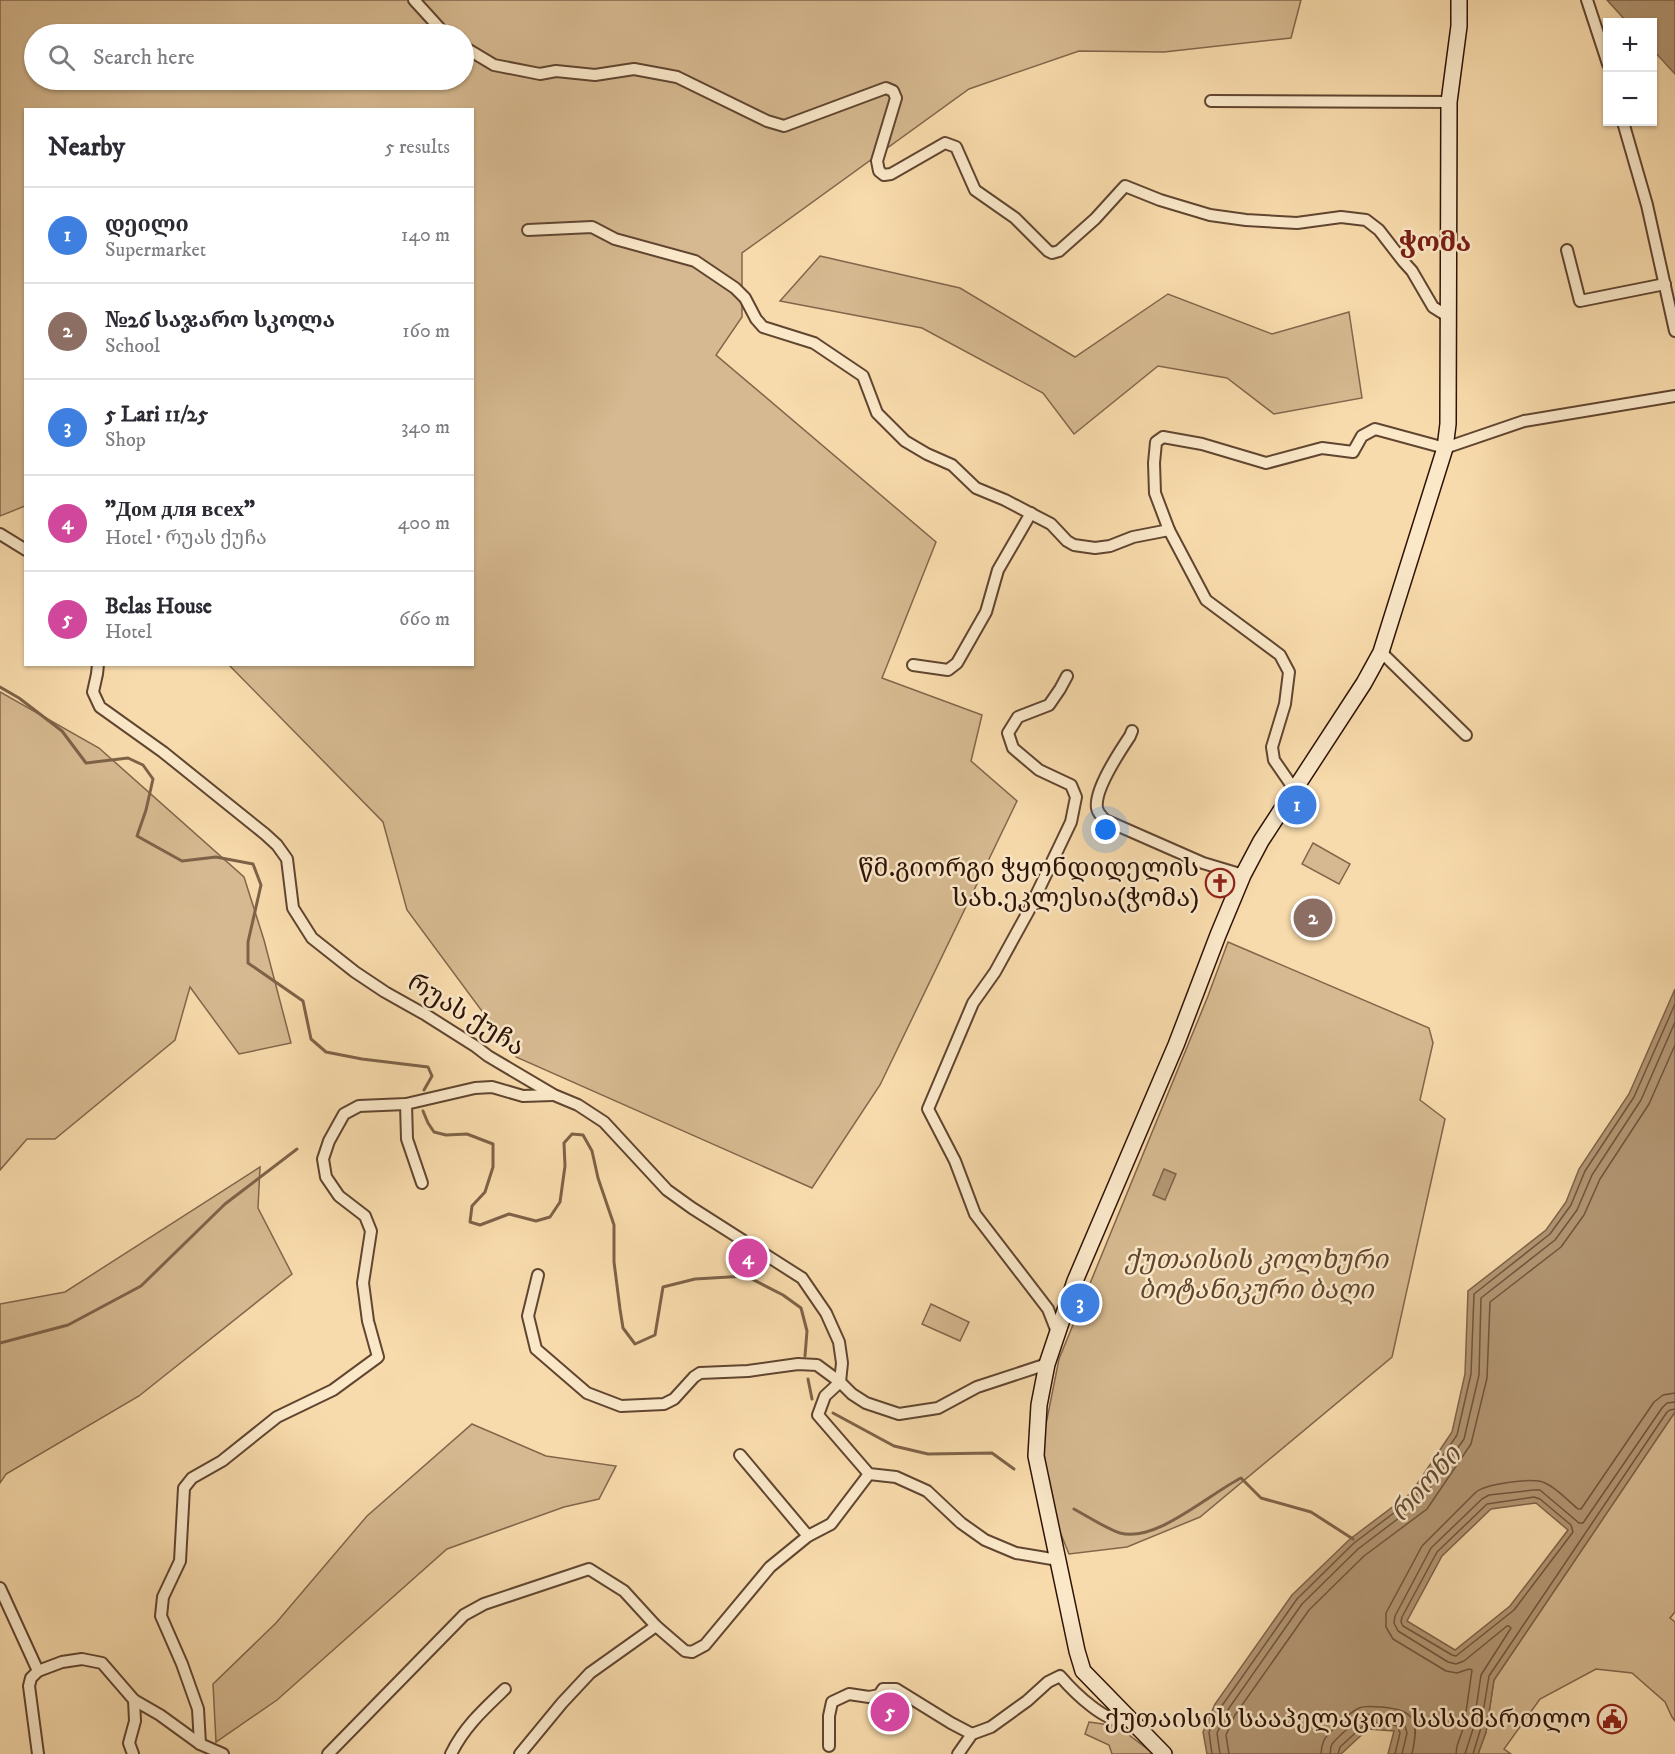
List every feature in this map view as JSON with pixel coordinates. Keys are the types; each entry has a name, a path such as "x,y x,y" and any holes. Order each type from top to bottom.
{"main road":[{"path":"1164,1754 1083,1671 1036,1456 1039,1405 1047,1364 1075,1281 1176,1045 1243,875 1261,841 1364,683 1381,652 1445,448 1448,424 1449,102 1459,26 1459,0"}],"street":[{"path":"414,0 436,24"},
{"path":"1587,0 1603,49"},
{"path":"474,53 494,65 540,74 556,71 595,75 634,69 677,77 767,121 784,126 886,88 893,91 896,98 877,161 879,171 884,175 891,174 945,143 956,147 975,190 1015,218 1052,253 1059,251 1095,219 1125,186 1160,200 1210,215 1297,223 1341,217 1366,220 1379,230 1412,271 1433,307 1449,317"},
{"path":"1211,101 1449,102"},
{"path":"1624,126 1647,205 1675,331"},
{"path":"528,230 592,227 615,238 695,261 735,288 745,298 763,327 814,343 863,376 877,413 905,441 952,465 976,488 1051,524 1074,545 1095,548 1110,546 1133,537 1169,530"},
{"path":"1568,250 1580,301 1665,284"},
{"path":"1294,789 1274,760 1272,747 1285,704 1289,672 1280,655 1206,600 1169,530 1155,494 1156,442 1163,437 1202,444 1266,463 1322,448 1353,452 1362,436 1376,429 1445,448 1524,421 1675,396"},
{"path":"913,665 948,670 957,663 986,612 998,570 1031,513"},
{"path":"0,534 24,549"},
{"path":"1381,652 1466,735"},
{"name":"რუას ქუჩა","path":"98,666 93,692 100,707 163,752 277,845 287,859 293,908 312,938 385,992 488,1056 554,1095 578,1105 604,1122 667,1190 802,1278 826,1313 839,1342 842,1363 840,1382"},
{"path":"1057,1332 1048,1309 975,1214 955,1161 928,1109 973,1003 995,972 1028,912 1071,822 1076,797 1071,785 1039,770 1013,748 1008,733 1018,717 1049,705 1067,676"},
{"path":"1132,731 1112,764 1097,799 1099,814 1105,820 1203,863 1243,875"},
{"path":"200,1744 198,1709 161,1616 163,1597 180,1561 184,1488 192,1478 222,1461 277,1417 333,1390 378,1357 368,1321 363,1283 371,1231 365,1216 339,1196 326,1177 323,1159 329,1141 344,1114 359,1106 406,1104 475,1088 492,1087 523,1096 554,1095"},
{"path":"406,1104 407,1139 422,1183"},
{"path":"538,1275 528,1316 536,1349 586,1394 621,1406 664,1404 674,1399 700,1373 747,1371 798,1364 817,1365 866,1403 899,1413 938,1408 976,1387 1047,1364"},
{"path":"840,1382 825,1396 818,1415 869,1474 896,1477 927,1491 962,1523 986,1540 1016,1553 1058,1560"},
{"path":"740,1455 808,1536"},
{"path":"328,1754 464,1615 484,1604 589,1569 624,1591 656,1626 685,1651 692,1652 705,1645 770,1567 808,1536 831,1524 869,1474"},
{"path":"0,1588 38,1671"},
{"path":"520,1754 590,1673 656,1626"},
{"path":"38,1754 29,1686 31,1678 38,1671 62,1662 82,1659 102,1664 134,1700 160,1715 200,1744 223,1754"},
{"path":"958,1754 972,1734 991,1727 1027,1701 1048,1682 1060,1676 1081,1697 1112,1719 1124,1722 1129,1719"},
{"path":"451,1754 474,1718 505,1689"},
{"path":"830,1746 829,1716 832,1702 849,1694 869,1697 879,1695 883,1689 896,1689 972,1734"},
{"path":"133,1754 129,1743 135,1721 134,1700"}],"green space":[{"path":"0,0 1301,0 1291,38 1164,52 1079,51 969,89 742,253 742,317 716,355 936,542 882,678 982,715 971,761 1017,801 880,1085 812,1188 516,1057 407,910 383,822 230,666 474,666 474,108 24,108 24,506 0,516"},
{"path":"820,256 960,288 1075,357 1168,294 1272,334 1349,312 1362,398 1274,414 1227,378 1158,366 1074,434 1043,393 922,328 780,301"},
{"path":"0,692 99,748 244,877 264,940 291,1043 239,1054 190,987 175,1040 55,1139 27,1139 0,1170"},
{"path":"1313,843 1350,864 1339,884 1302,864"},
{"name":"ქუთაისის კოლხური ბოტანიკური ბაღი","path":"1228,942 1429,1028 1433,1043 1420,1100 1445,1119 1392,1357 1200,1517 1127,1547 1069,1554 1054,1517 1043,1439 1059,1359"},
{"path":"260,1167 258,1208 292,1274 139,1396 6,1474 0,1483 0,1304 65,1292"},
{"path":"931,1304 969,1322 960,1341 922,1324"},
{"path":"1675,1412 1675,1612 1670,1618 1675,1622 1675,1721 1665,1702 1632,1673 1596,1669 1540,1699 1504,1749 1511,1754 1478,1754 1486,1732 1494,1680"},
{"path":"472,1424 546,1456 616,1466 599,1499 564,1507 447,1549 277,1700 216,1742 213,1684 276,1623 367,1516"},
{"path":"1089,1722 1117,1726 1154,1754 1112,1754 1109,1745 1085,1734"}],"water":[{"path":"1607,0 1675,0 1675,74 1657,54 1657,18 1623,18"},
{"name":"რიონი","path":"1675,989 1675,1412 1494,1680 1486,1732 1478,1754 1388,1754 1394,1731 1368,1729 1341,1754 1207,1754 1203,1732 1215,1704 1292,1595 1350,1539 1411,1493 1452,1432 1465,1374 1468,1291 1546,1230 1566,1202 1579,1169 1629,1094","holes":["1536,1503 1568,1530 1510,1606 1455,1650 1407,1621 1442,1556 1491,1509"]},
{"path":"1164,1169 1176,1174 1165,1200 1153,1195"}],"waterway":[{"path":"0,687 19,698 62,731 86,763 128,758 143,765 153,779 137,836 182,861 216,857 253,864 261,885 248,942 248,963 303,1001 311,1039 326,1052 428,1067 432,1076 424,1090"},
{"path":"423,1111 434,1132 446,1135 467,1134 493,1144 493,1167 485,1192 472,1206 470,1222 480,1225 509,1214 536,1221 550,1217 560,1202 565,1166 564,1143 572,1134 583,1135 592,1151 598,1178 614,1225 614,1262 623,1328 635,1344 655,1335 663,1287 695,1279 746,1276 783,1295 801,1308 807,1331 805,1356"},
{"path":"0,1343 68,1325 141,1286 225,1204 297,1149"},
{"path":"808,1379 812,1399"},
{"path":"833,1413 894,1446 928,1454 992,1453 1014,1469"},
{"path":"1074,1509 1115,1531 1134,1534 1150,1531 1166,1524 1241,1478 1261,1498 1311,1512 1353,1539"}],"place":[{"name":"დეილი","path":"1297,805"},
{"name":"წმ.გიორგი ჭყონდიდელის სახ.ეკლესია(ჭომა)","path":"1220,883"},
{"name":"№26 საჯარო სკოლა","path":"1313,918"},
{"name":"\"Дом для всех\"","path":"748,1258"},
{"name":"5 Lari 11/25","path":"1080,1303"},
{"name":"Belas House","path":"890,1712"},
{"name":"ქუთაისის სააპელაციო სასამართლო","path":"1612,1719"}],"district":[{"name":"ჭომა","path":"1435,243"}]}
